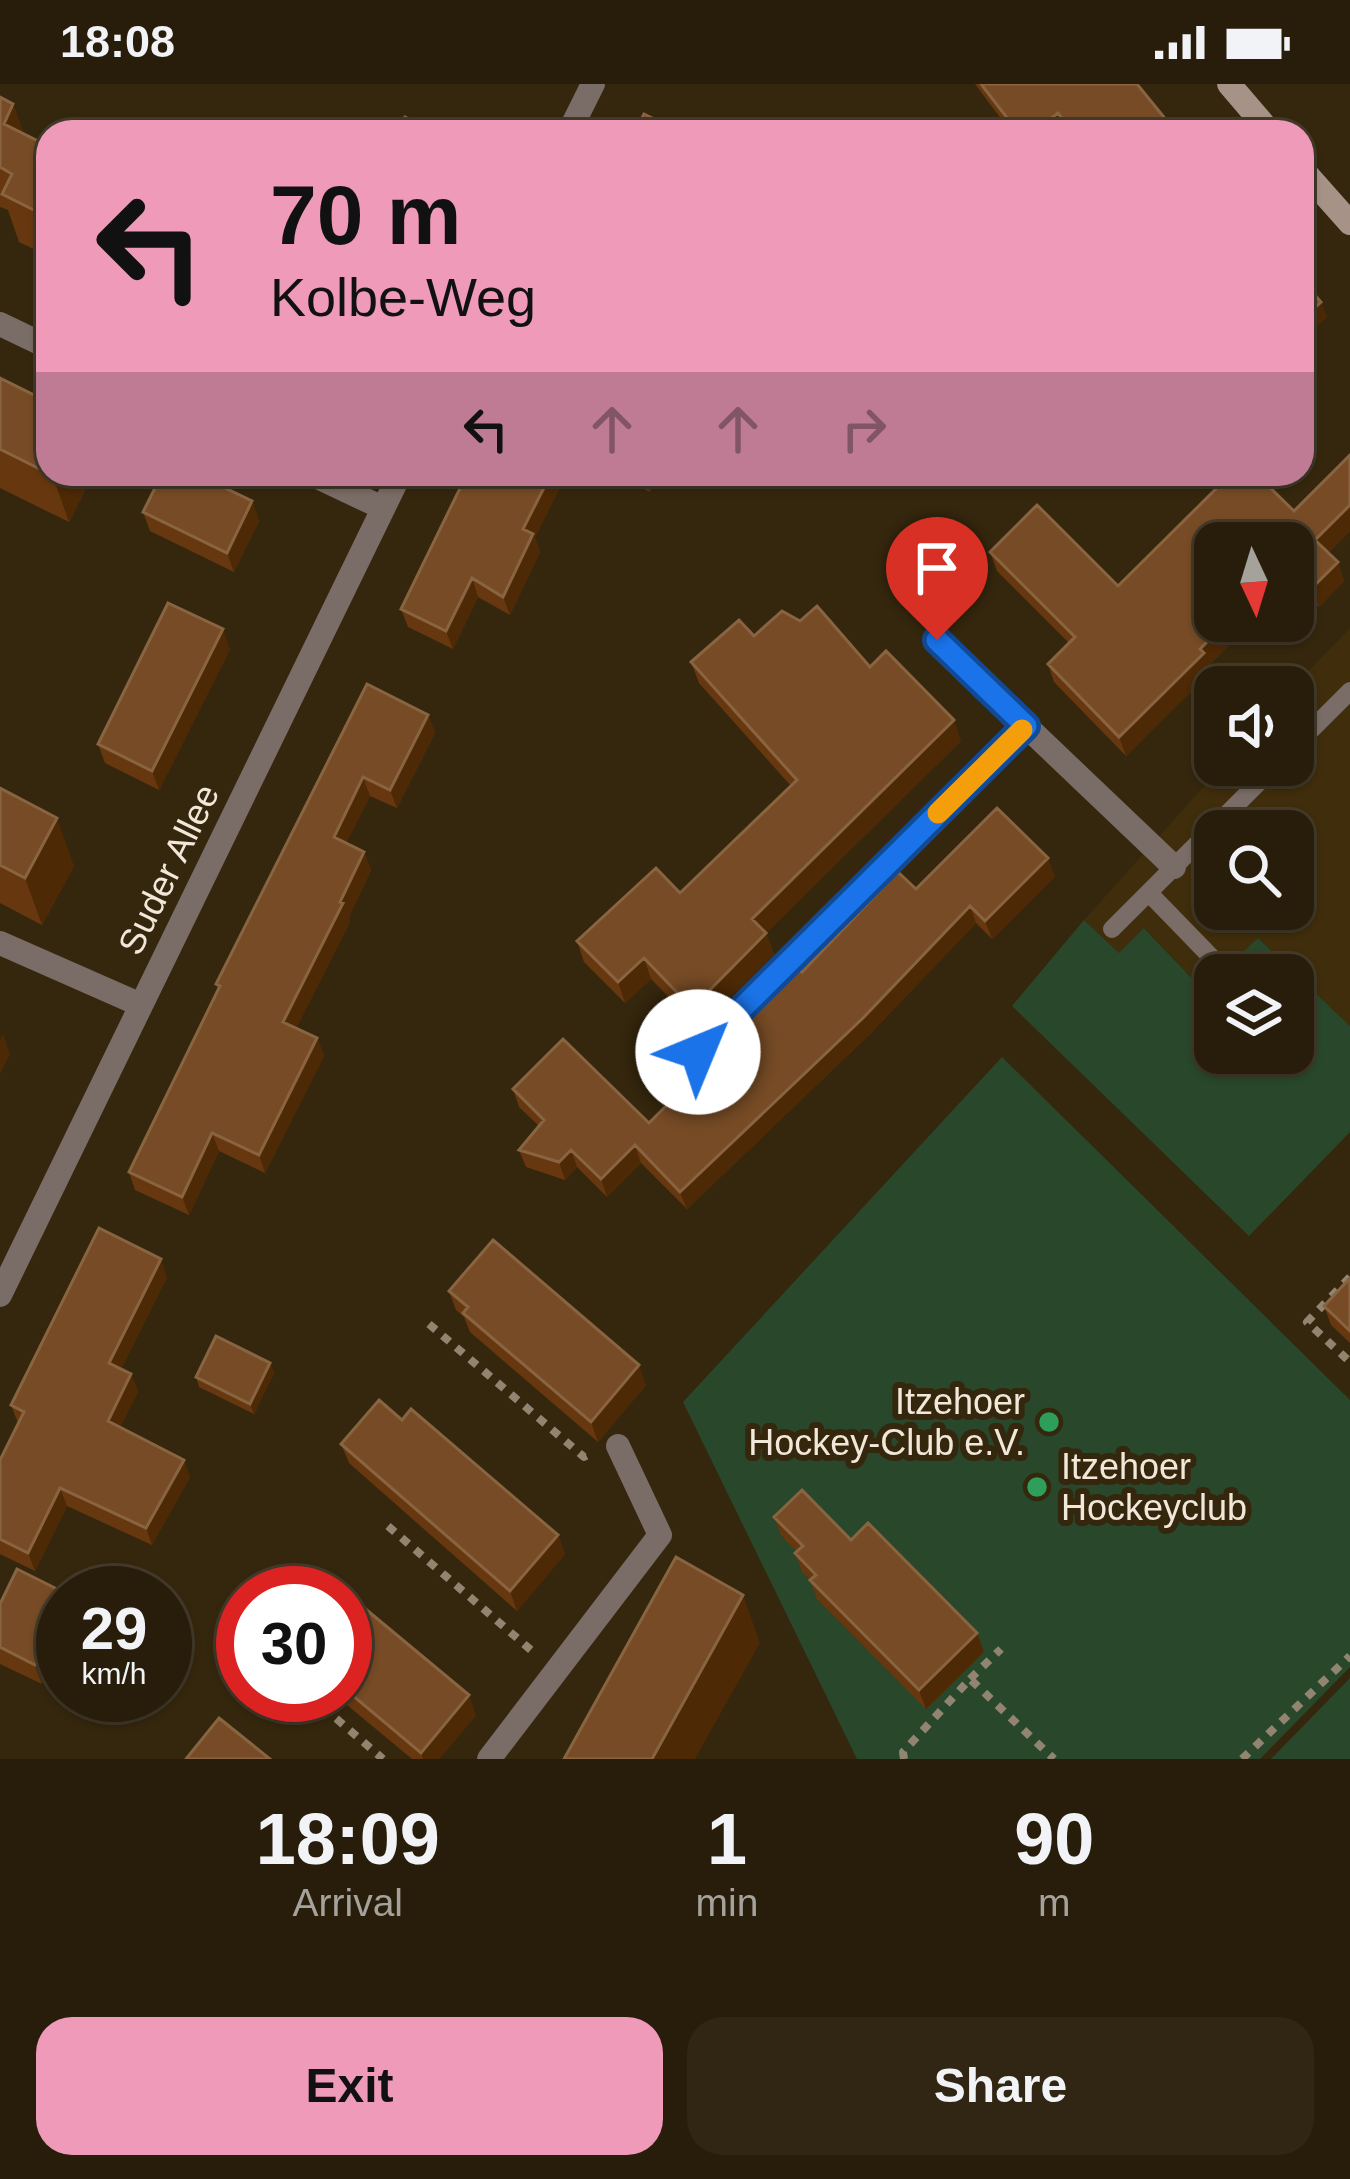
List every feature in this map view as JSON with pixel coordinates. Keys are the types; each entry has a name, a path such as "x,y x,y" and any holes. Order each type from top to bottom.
{"street":[{"path":"575,120 593,84"},
{"path":"1229,84 1260,120"},
{"path":"1314,183 1350,224"},
{"path":"0,324 36,341"},
{"path":"336,486 383,508"},
{"name":"Suder Allee","path":"0,1295 394,486"},
{"path":"937,640 1174,867"},
{"path":"698,1052 1026,726"},
{"path":"0,943 141,1005"},
{"path":"489,1759 659,1535 618,1446"}],"lane":[{"path":"1314,727 1350,691"},
{"path":"1112,928 1255,786"},
{"path":"1149,892 1208,954"}],"path":[{"path":"1350,1277 1307,1322 1350,1362"},
{"path":"429,1324 584,1456 618,1446"},
{"path":"388,1526 555,1672"},
{"path":"904,1759 903,1751 1001,1649"},
{"path":"1242,1759 1350,1656"},
{"path":"970,1679 1054,1759"},
{"path":"340,1722 383,1759"}],"shaded area":[{"path":"1350,628 1350,1026 1314,992 1314,954 1275,954 1259,939 1242,954 1194,954 1194,980 1145,928 1119,954 1084,920 1204,786 1314,786 1313,666"}],"green space":[{"path":"1084,920 1119,953 1144,928 1194,981 1194,1074 1314,1074 1314,992 1350,1026 1350,1132 1249,1236 1012,1006"},
{"path":"1258,938 1275,954 1241,954"},
{"name":"Itzehoer Hockey-Club e.V.","path":"1002,1057 1350,1400 1350,1667 1260,1759 857,1759 683,1402"},
{"path":"1350,1678 1350,1759 1271,1759"}],"building":[{"path":"981,84 1137,84 1166,120 1064,120 1058,113 1049,120 1009,120"},
{"path":"0,97 13,104 4,124 36,140 36,211 2,194 12,174 0,167"},
{"path":"0,378 36,396 36,467 0,449"},
{"path":"1350,455 1350,505 1315,540 1338,562 1314,586 1314,522 1194,522 1194,642 1207,642 1200,649 1204,653 1119,737 1048,664 1075,637 990,552 1037,505 1118,586 1219,486 1268,486 1294,511"},
{"path":"156,486 221,486 252,501 227,553 143,512"},
{"path":"461,486 545,486 523,529 533,534 503,597 472,578 446,631 401,609"},
{"path":"168,603 223,629 152,771 98,744"},
{"path":"817,606 870,667 886,651 954,720 752,919 766,933 692,1008 644,958 618,982 577,941 656,868 680,893 797,780 691,662 739,620 754,636 782,611 800,621"},
{"path":"367,684 428,715 390,790 363,777 334,837 364,852 283,1022 317,1038 259,1155 212,1133 182,1197 129,1172 220,986 216,984"},
{"path":"0,788 57,818 25,878 0,865"},
{"path":"997,808 1048,858 985,921 970,906 863,1018 680,1192 635,1145 601,1179 571,1150 559,1162 519,1150 544,1120 513,1089 563,1039 649,1123 680,1092 701,1113 749,1066 716,1034 790,960 802,972 898,872 916,889"},
{"path":"99,1228 161,1259 109,1363 131,1374 108,1421 184,1460 146,1528 60,1488 28,1553 0,1539 0,1460 24,1412 11,1405"},
{"path":"493,1240 639,1365 591,1422 463,1313 468,1307 449,1291"},
{"path":"1350,1278 1350,1331 1324,1306"},
{"path":"216,1336 270,1363 250,1404 196,1377"},
{"path":"379,1400 402,1420 411,1409 558,1535 510,1591 341,1444"},
{"path":"802,1490 851,1540 868,1523 977,1633 919,1690 810,1580 816,1575 795,1553 803,1546 774,1517"},
{"path":"676,1557 743,1595 652,1759 564,1759"},
{"path":"17,1569 36,1578 35,1665 0,1647 0,1604"},
{"path":"372,1614 469,1695 421,1753 372,1712"},
{"path":"216,1722 224,1722 270,1759 186,1759"}],"slow traffic":[{"path":"938,813 1022,730"}],"place":[{"name":"Itzehoer Hockey-Club e.V.","path":"1049,1422"},
{"name":"Itzehoer Hockeyclub","path":"1037,1487"}],"route":[{"path":"698,1052 1026,726 937,640"}]}
